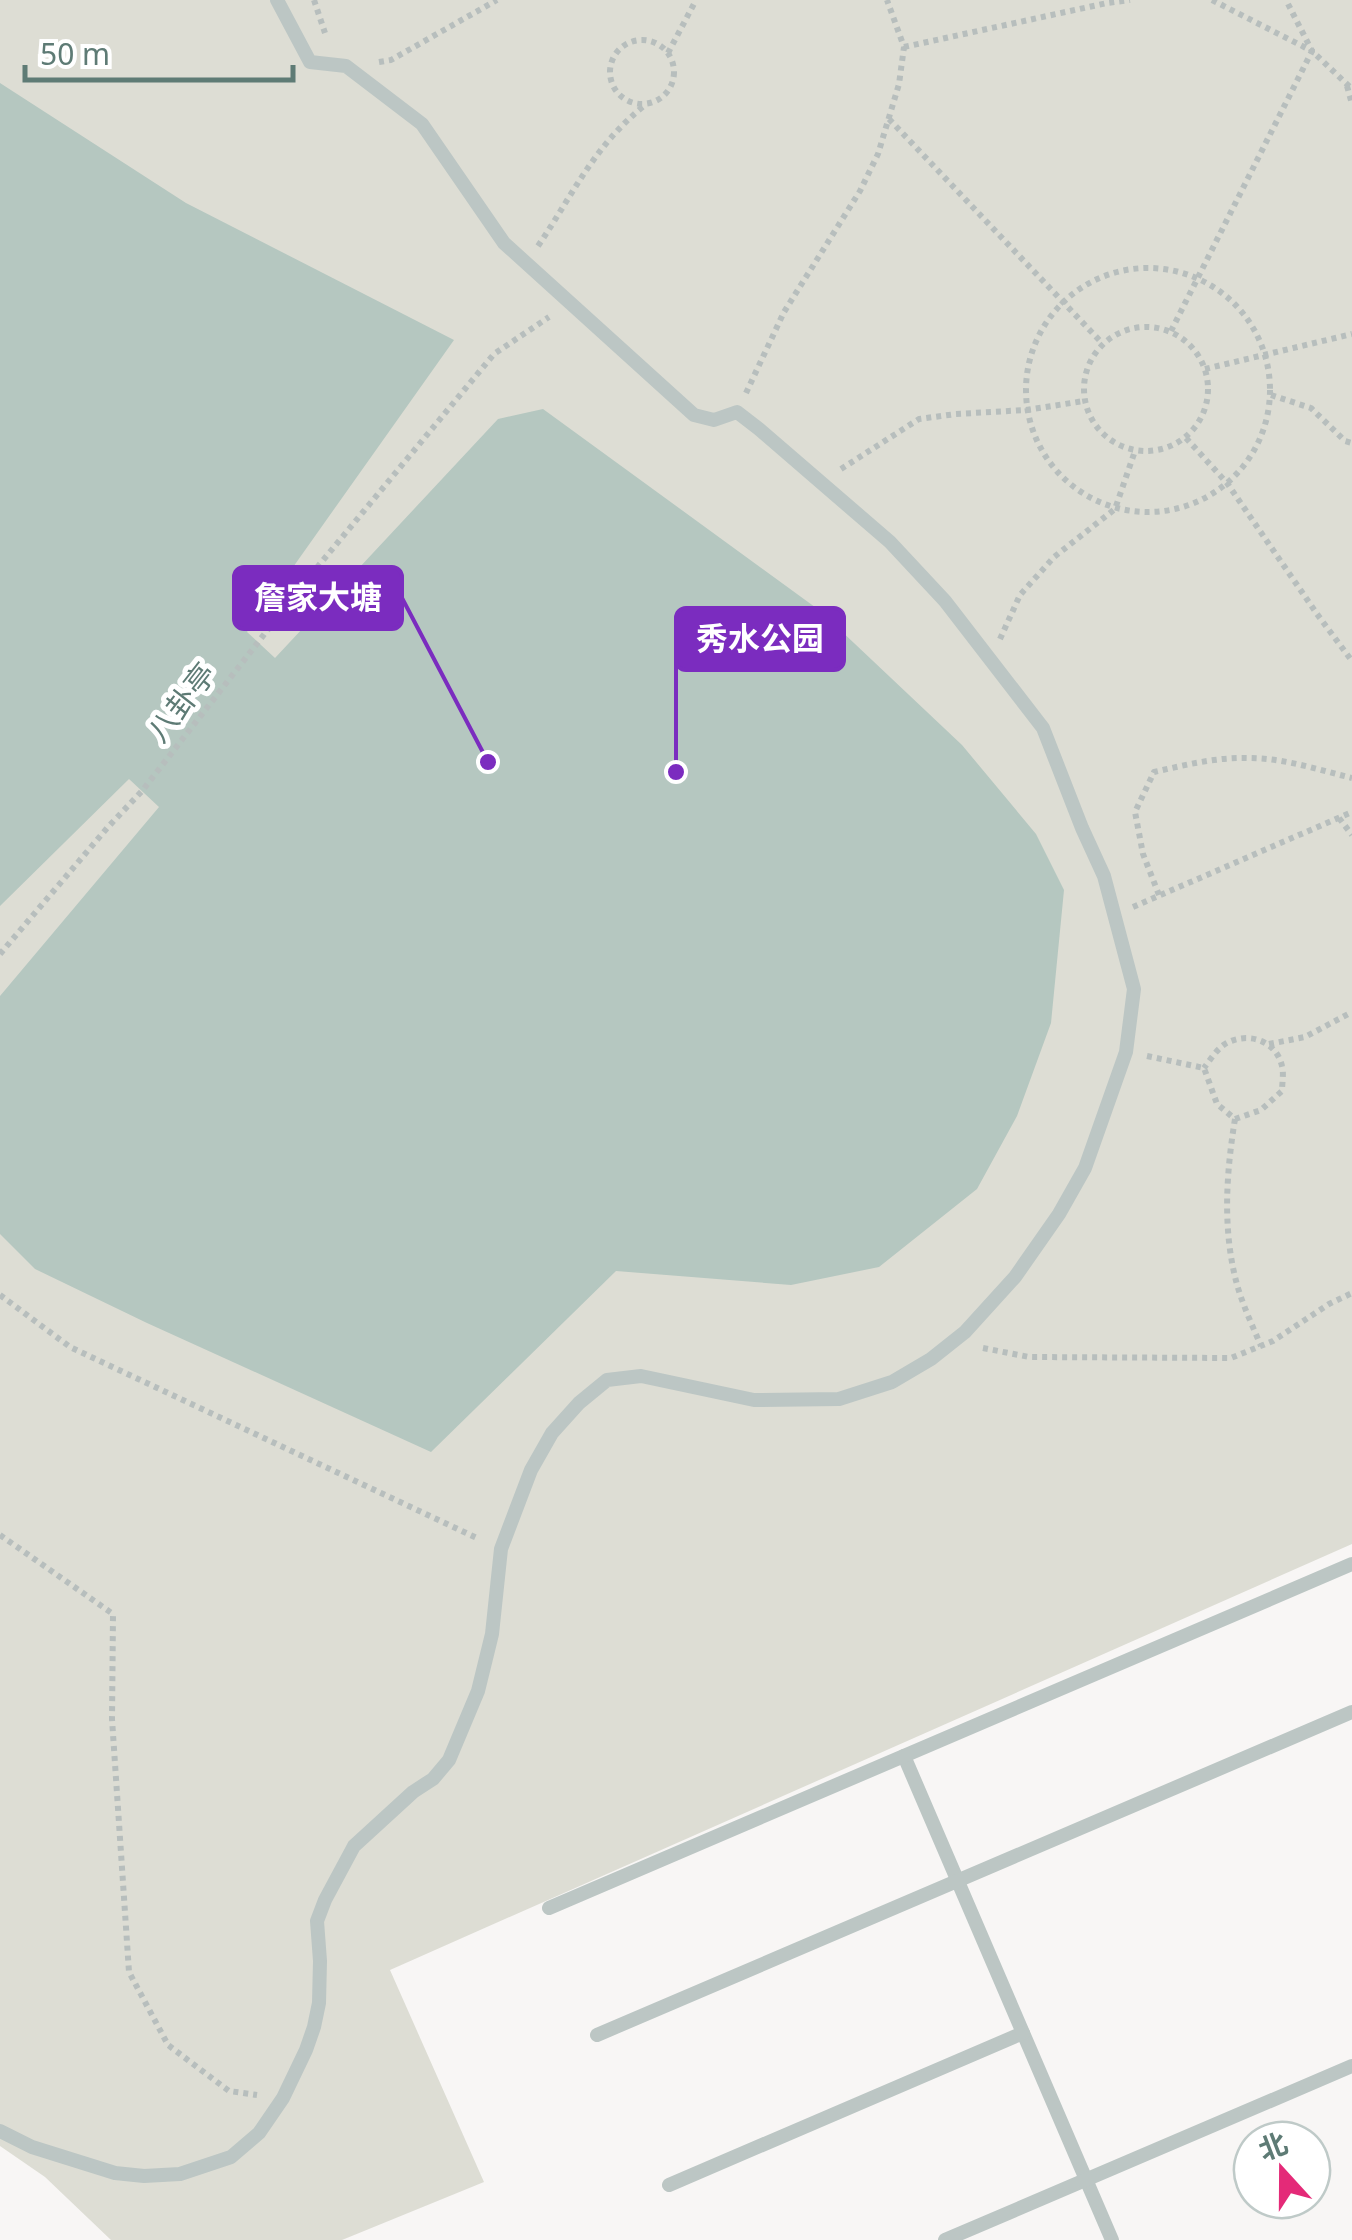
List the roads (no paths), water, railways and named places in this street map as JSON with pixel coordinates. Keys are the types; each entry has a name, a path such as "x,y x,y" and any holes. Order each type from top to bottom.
{"lane":[{"path":"0,2130 32,2146 115,2173 144,2176 180,2174 231,2157 259,2133 283,2098 314,2027 319,2003 318,1921 325,1900 354,1846 413,1792 433,1780 449,1760 478,1691 492,1634 501,1549 530,1470 552,1434 606,1380 642,1376 754,1400 839,1399 892,1382 930,1359 965,1332 1015,1278 1060,1214 1084,1168 1126,1052 1134,989 1104,876 1043,728 946,601 890,542 736,412 714,420 694,415 504,243 422,124 346,66 310,62 277,0"},
{"path":"548,1908 1352,1564"},
{"path":"597,2036 1352,1712"},
{"path":"904,1756 1112,2240"},
{"path":"669,2185 1023,2033"},
{"path":"944,2240 1352,2066"}],"place":[{"name":"詹家大塘","path":"488,762"},
{"name":"秀水公园","path":"676,772"}]}
